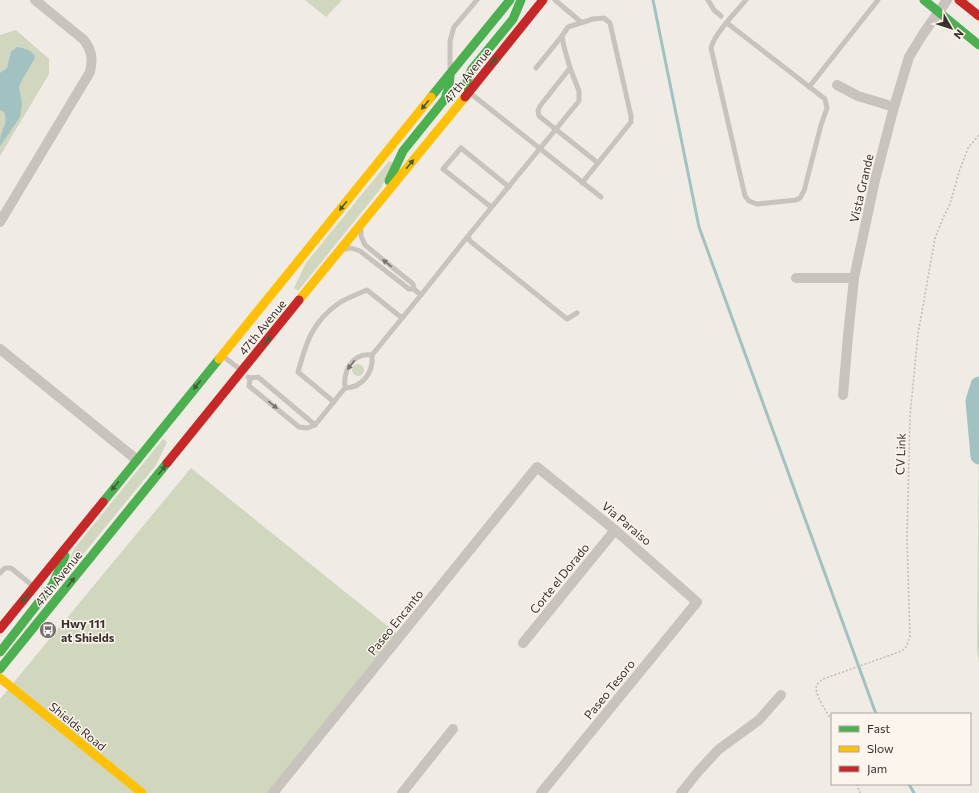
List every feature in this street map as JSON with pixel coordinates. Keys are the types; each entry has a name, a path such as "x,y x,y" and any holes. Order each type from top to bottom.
{"main road":[{"name":"47th Avenue","path":"0,628 222,355 452,77 510,0"},
{"path":"466,90 467,80 472,69 513,19 521,0"},
{"name":"47th Avenue","path":"0,669 361,225 466,90 543,0"},
{"path":"924,0 979,45"},
{"path":"959,0 979,16"},
{"path":"381,200 402,151 445,99 452,77"},
{"path":"0,652 53,584 72,540"},
{"name":"Shields Road","path":"0,678 142,793"}],"street":[{"path":"0,222 90,72 93,60 90,48 84,40 35,0"},
{"name":"Vista Grande","path":"843,395 846,350 854,278 871,199 894,107 909,57 947,0"},
{"path":"837,85 858,96 894,107"},
{"path":"796,278 854,278"},
{"path":"0,349 137,460"},
{"name":"Via Paraiso","path":"537,467 615,530 697,602"},
{"name":"Paseo Encanto","path":"273,793 537,467"},
{"name":"Corte el Dorado","path":"523,643 615,530"},
{"name":"Paseo Tesoro","path":"541,793 697,602"},
{"path":"681,793 718,750 759,720 781,695"},
{"path":"402,793 453,729"}],"lane":[{"path":"452,77 450,41 454,27 477,0"},
{"path":"555,0 581,22"},
{"path":"708,0 714,10 721,16"},
{"path":"727,23 825,99 827,108 821,125 804,191 800,198 796,200 757,204 749,201 745,196 711,48 712,42 727,23 746,0"},
{"path":"809,87 878,0"},
{"path":"536,68 568,27 593,19 604,18 610,23 631,116 631,122 628,128 582,183"},
{"path":"345,388 356,386 366,378 372,366 372,355 508,186 580,101 579,92 570,68 562,36"},
{"path":"570,68 540,106 538,111 539,116 598,163"},
{"path":"466,90 601,198"},
{"path":"491,207 443,169 460,148 508,186"},
{"path":"361,225 361,236 365,245 413,284 414,289 421,295"},
{"path":"468,236 470,241 567,319 577,313"},
{"path":"340,250 351,248 360,251 409,289 414,289"},
{"path":"334,402 298,372 305,344 319,320 340,303 367,290 402,318"},
{"path":"250,378 250,386 300,427 308,428 316,425 345,388 345,376 350,364 361,356 366,354 372,355"},
{"path":"222,355 250,378 258,377 316,425"},
{"path":"0,573 5,568 11,568 34,586"}],"path":[{"path":"2,128 11,134"},
{"name":"CV Link","path":"831,718 823,706 816,689 819,682 894,655 906,647 910,637 907,530 910,416 918,334 935,238 950,204 959,172 968,148 979,135"}],"green space":[{"path":"305,0 342,0 326,17"},
{"path":"16,30 49,59 49,74 0,156 0,35"},
{"path":"389,161 393,163 381,188 298,291 294,288 306,263"},
{"path":"358,364 362,366 364,370 362,374 358,376 354,374 352,370 354,366"},
{"path":"979,430 979,663 977,649"},
{"path":"163,439 167,442 156,465 67,574 64,571 74,549"},
{"path":"191,468 400,636 273,793 0,793 0,699"}],"water":[{"path":"17,47 26,49 33,53 35,58 19,87 22,104 20,117 0,146 6,118 4,112 0,110 0,73 7,68 11,52"}],"waterway":[{"path":"653,0 699,227 876,713"},
{"path":"979,385 974,401 979,456"},
{"path":"910,785 914,793"}],"traffic: fast":[{"path":"431,97 510,0"},
{"path":"469,92 467,81 472,69 513,19 521,0"},
{"path":"924,0 979,45"},
{"path":"389,181 403,151 445,99 449,87 450,76"},
{"path":"103,502 219,359"},
{"path":"0,669 167,463"},
{"path":"0,652 53,584 65,556"}],"traffic: slow":[{"path":"219,359 431,97"},
{"path":"299,300 465,97"},
{"path":"0,678 142,793"}],"traffic: jam":[{"path":"465,97 543,0"},
{"path":"959,0 979,16"},
{"path":"167,463 299,300"},
{"path":"0,629 103,502"}],"place":[{"name":"Hwy 111 at Shields","path":"48,630"}]}
